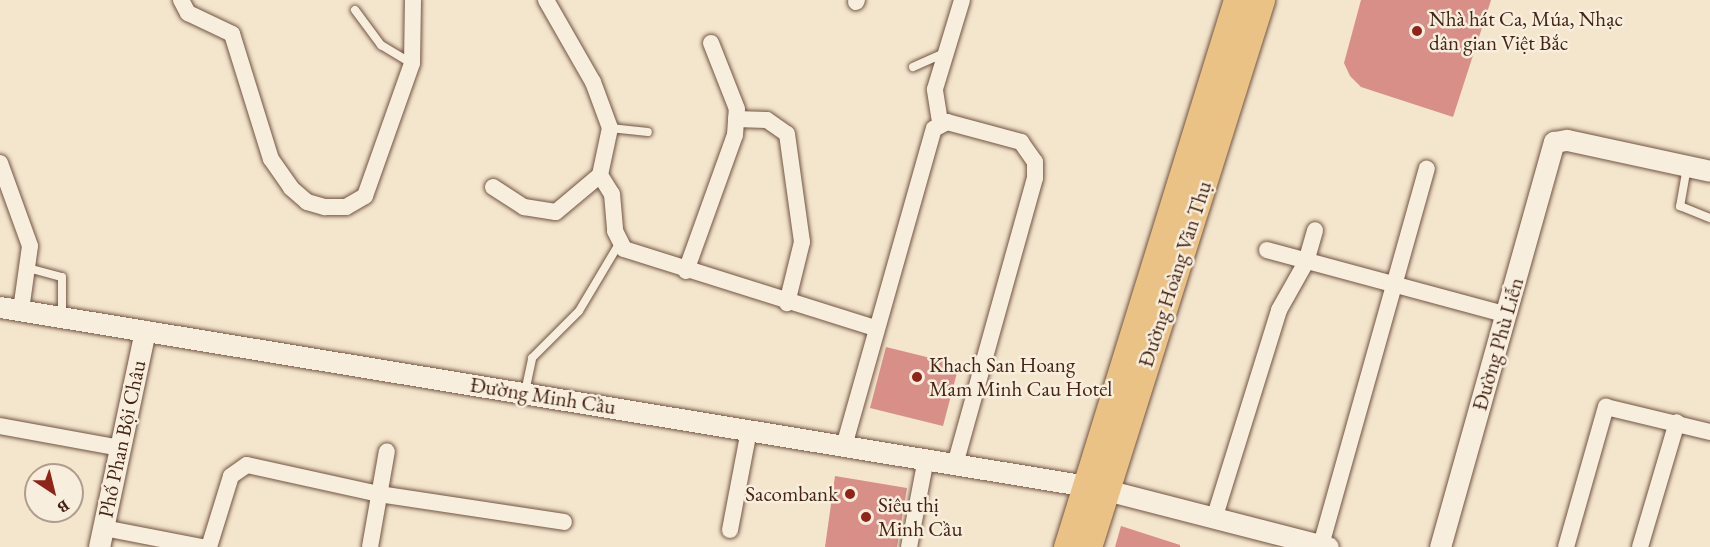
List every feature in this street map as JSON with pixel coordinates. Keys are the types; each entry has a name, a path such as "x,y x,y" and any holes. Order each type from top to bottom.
{"main road":[{"name":"Đường Hoàng Văn Thụ","path":"1223,83 1237,0"},
{"name":"Đường Hoàng Văn Thụ","path":"1088,547 1097,488 1223,83 1261,0"},
{"name":"Đường Hoàng Văn Thụ","path":"1067,547 1097,488"}],"street":[{"path":"181,0 188,13 232,34 271,159 291,188 307,202 325,207 346,207 365,196 412,63 413,0"},
{"path":"493,187 524,207 556,212 600,176 610,128 593,82 546,0"},
{"path":"844,446 875,328 940,122 935,89 962,0"},
{"path":"686,271 735,135 736,119 730,86 711,43"},
{"path":"736,119 767,120 787,134 802,242 787,303"},
{"path":"940,122 1021,142 1035,162 1035,178 955,464"},
{"name":"Đường Phù Liễn","path":"1440,547 1554,142 1567,140 1687,166"},
{"path":"0,164 29,238 28,268 21,310"},
{"path":"1687,166 1710,171"},
{"path":"1324,546 1427,169"},
{"path":"600,176 612,194 619,244 686,271 875,328"},
{"path":"1214,519 1279,310 1306,262 1315,230"},
{"path":"1267,250 1396,288 1505,314"},
{"name":"Đường Minh Cầu","path":"0,307 1097,488 1324,546"},
{"name":"Phố Phan Bội Châu","path":"101,537 145,331"},
{"path":"1566,547 1606,407 1677,422 1710,432"},
{"path":"1640,547 1677,422"},
{"path":"0,426 120,448"},
{"path":"730,530 749,430"},
{"path":"370,547 387,452"},
{"path":"909,547 926,459"},
{"path":"209,547 231,476 241,466 379,494 564,522"},
{"path":"101,537 202,547"}],"lane":[{"path":"355,9 381,45 412,63"},
{"path":"913,67 945,53"},
{"path":"610,128 648,132"},
{"path":"1687,166 1680,206 1710,218"},
{"path":"525,393 532,358 579,311 619,244"},
{"path":"28,268 62,277 62,317"}],"building":[{"name":"Nhà hát Ca, Múa, Nhạc dân gian Việt Bắc","path":"1361,0 1491,0 1453,117 1361,87 1350,76 1344,63"},
{"name":"Khach San Hoang Mam Minh Cau Hotel","path":"886,347 959,365 943,426 870,408"},
{"name":"Siêu thị Minh Cầu","path":"835,476 907,488 897,547 825,547"},
{"path":"1121,526 1180,545 1180,547 1115,547"}],"place":[{"name":"Nhà hát Ca, Múa, Nhạc dân gian Việt Bắc","path":"1417,31"},
{"name":"Khach San Hoang Mam Minh Cau Hotel","path":"917,377"},
{"name":"Sacombank","path":"850,494"},
{"name":"Siêu thị Minh Cầu","path":"866,517"}]}
